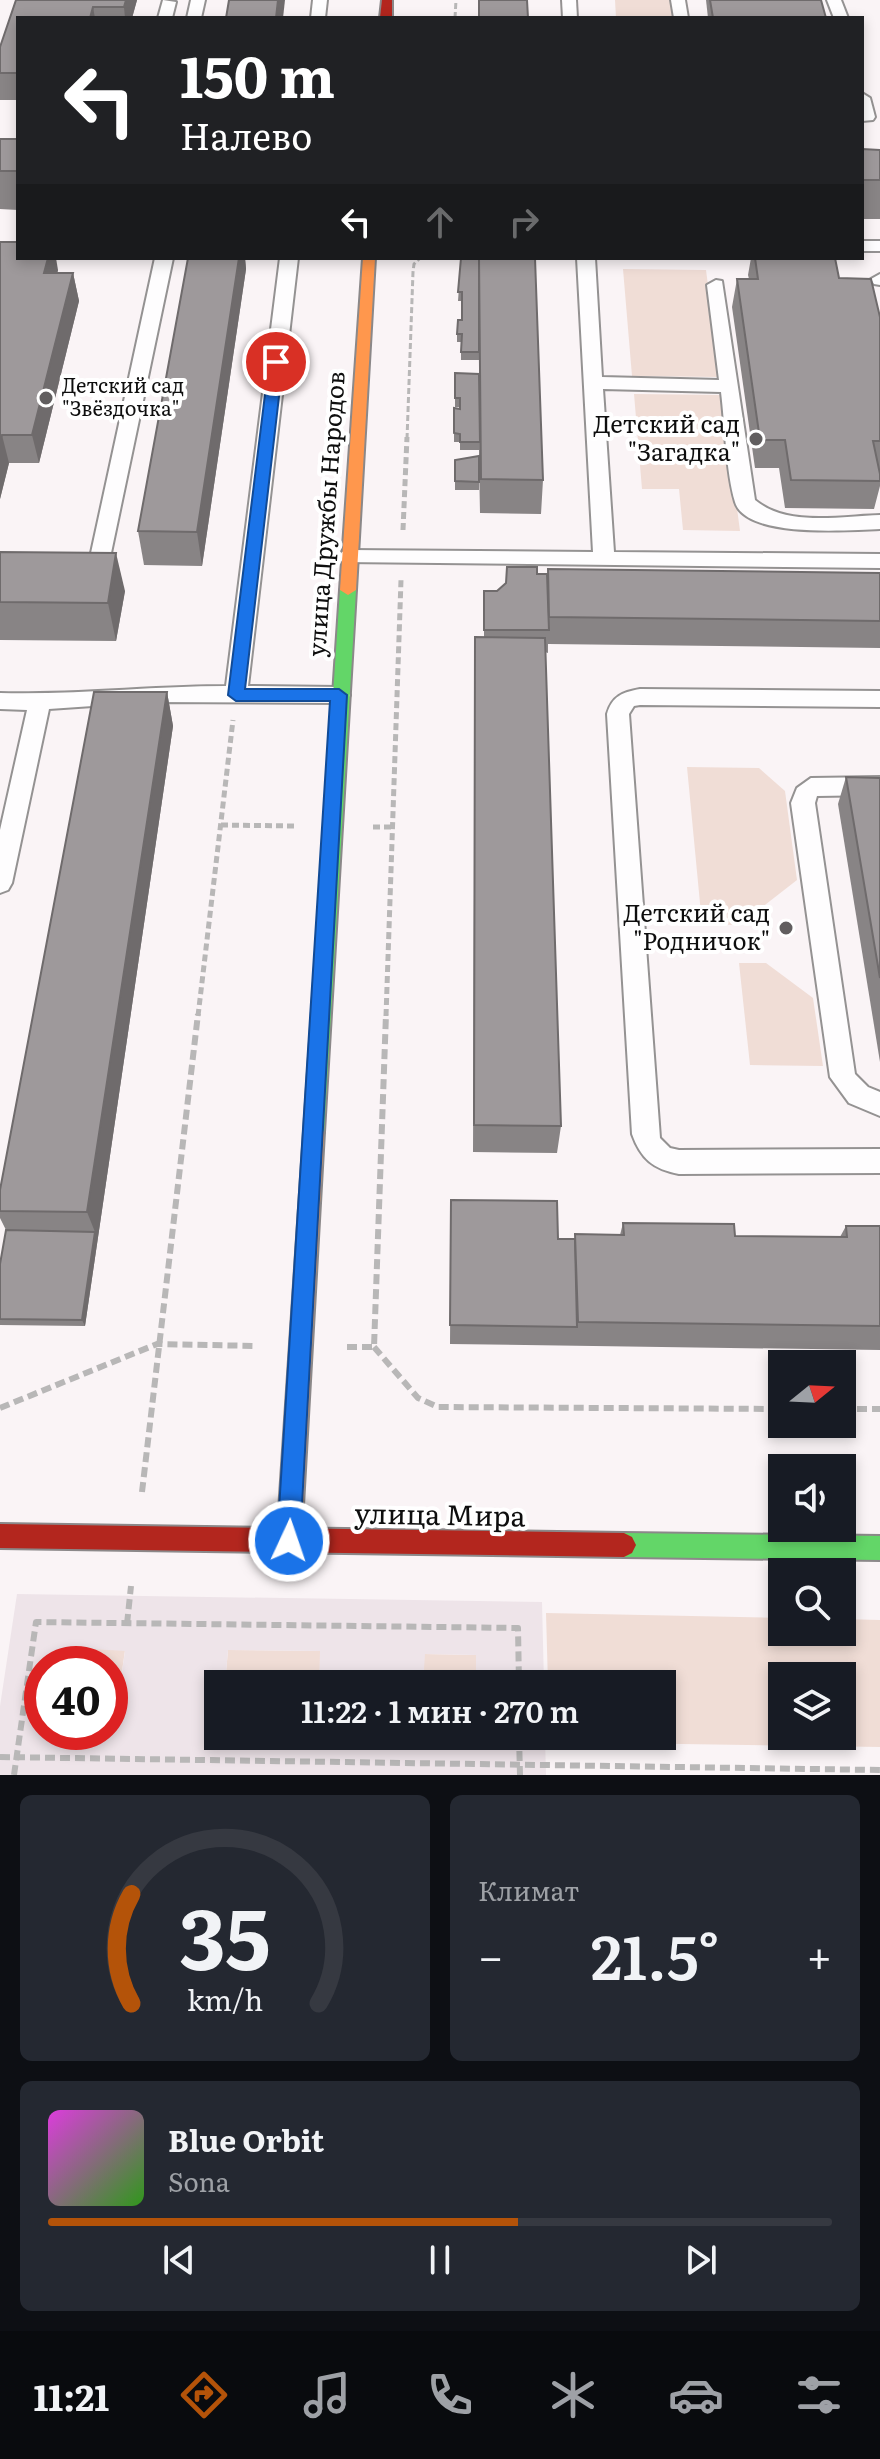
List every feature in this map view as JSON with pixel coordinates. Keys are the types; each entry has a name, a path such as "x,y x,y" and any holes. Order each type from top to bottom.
{"street":[{"name":"улица Дружбы Народов","path":"289,1541 339,695 369,260"},
{"name":"улица Мира","path":"0,1536 880,1548"}],"lane":[{"path":"166,16 169,2"},
{"path":"58,572 85,570 97,563 101,553 164,260"},
{"path":"236,695 289,260"},
{"path":"586,260 604,559"},
{"path":"716,285 745,503 752,512 772,521 880,522"},
{"path":"594,383 729,386"},
{"path":"349,557 880,561"},
{"path":"0,701 40,702 151,694 339,695"},
{"path":"880,699 640,697 628,699 620,706 618,714 645,1134 650,1150 664,1159 679,1162 880,1161"},
{"path":"0,883 40,702"},
{"path":"880,786 811,787 803,803 843,1077 852,1091 865,1100 880,1104"}],"path":[{"path":"127,1624 157,1344 236,695"},
{"path":"0,1408 157,1344"},
{"path":"374,1347 418,1398 438,1407 768,1409"},
{"path":"856,1409 880,1409"},
{"path":"14,1775 36,1622 518,1628 519,1670"},
{"path":"519,1750 520,1775"},
{"path":"0,1757 880,1770"}],"shaded area":[{"path":"615,0 672,0 674,16 616,16"},
{"path":"623,269 706,270 720,377 632,376"},
{"path":"634,394 722,395 740,531 683,530 679,489 642,489"},
{"path":"687,767 759,768 785,791 797,880 739,925 702,924"},
{"path":"739,963 766,963 813,998 823,1066 750,1065"},
{"path":"17,1594 542,1602 544,1670 476,1670 476,1655 425,1654 424,1670 319,1670 320,1651 228,1650 226,1670 204,1670 204,1750 545,1750 546,1775 0,1775 0,1706"},
{"path":"546,1613 768,1618 768,1646 856,1646 856,1619 880,1620 880,1747 856,1747 856,1662 768,1662 768,1745 676,1744 676,1670 548,1670"},
{"path":"228,1650 321,1651 320,1670 226,1670"},
{"path":"424,1654 477,1655 476,1670 423,1670"}],"building":[{"path":"16,0 126,0 124,7 93,7 91,16 16,16 16,73 0,73 0,47"},
{"path":"229,0 278,0 276,16 226,16"},
{"path":"479,0 527,0 528,16 479,16"},
{"path":"710,0 821,0 825,16 713,16"},
{"path":"0,139 16,139 16,171 0,171"},
{"path":"864,149 880,150 880,180 864,180"},
{"path":"0,242 16,242 16,260 47,260 44,273 73,273 32,435 2,435 0,441"},
{"path":"188,260 239,260 197,532 138,531"},
{"path":"461,260 479,260 479,352 461,352 462,334 457,334 458,320 462,320 462,292 458,292"},
{"path":"479,260 535,260 543,480 481,479"},
{"path":"755,260 835,260 839,278 871,279 880,317 880,441 873,441 880,481 791,480 785,440 760,440 737,279 758,279"},
{"path":"455,373 479,374 480,442 460,442 460,434 454,433 454,408 460,409 460,398 455,398"},
{"path":"479,456 479,482 455,481 455,460"},
{"path":"0,552 116,553 108,603 0,602"},
{"path":"507,567 537,567 537,574 547,574 549,630 484,630 484,591 497,591 506,583"},
{"path":"548,569 880,573 880,621 549,617"},
{"path":"475,637 545,638 561,1126 474,1125"},
{"path":"94,692 167,692 87,1212 0,1211 0,1190"},
{"path":"846,777 880,778 880,978"},
{"path":"451,1200 557,1201 558,1239 575,1239 577,1327 450,1325"},
{"path":"623,1223 734,1224 735,1236 847,1237 846,1226 880,1226 880,1326 578,1322 575,1234 624,1235"},
{"path":"6,1230 95,1232 82,1320 0,1319 0,1264"}],"traffic: fast":[{"path":"314,1132 348,590"},
{"path":"624,1545 880,1548"}],"traffic: slow":[{"path":"348,590 369,260"},
{"path":"289,1541 314,1132"}],"traffic: jam":[{"path":"386,16 387,0"},
{"path":"0,1536 624,1545"}],"place":[{"name":"Детский сад \"Звёздочка\"","path":"46,398"},
{"name":"Детский сад \"Загадка\"","path":"756,439"},
{"name":"Детский сад \"Родничок\"","path":"786,928"}],"route":[{"path":"276,362 236,695 339,695 289,1541"}]}
